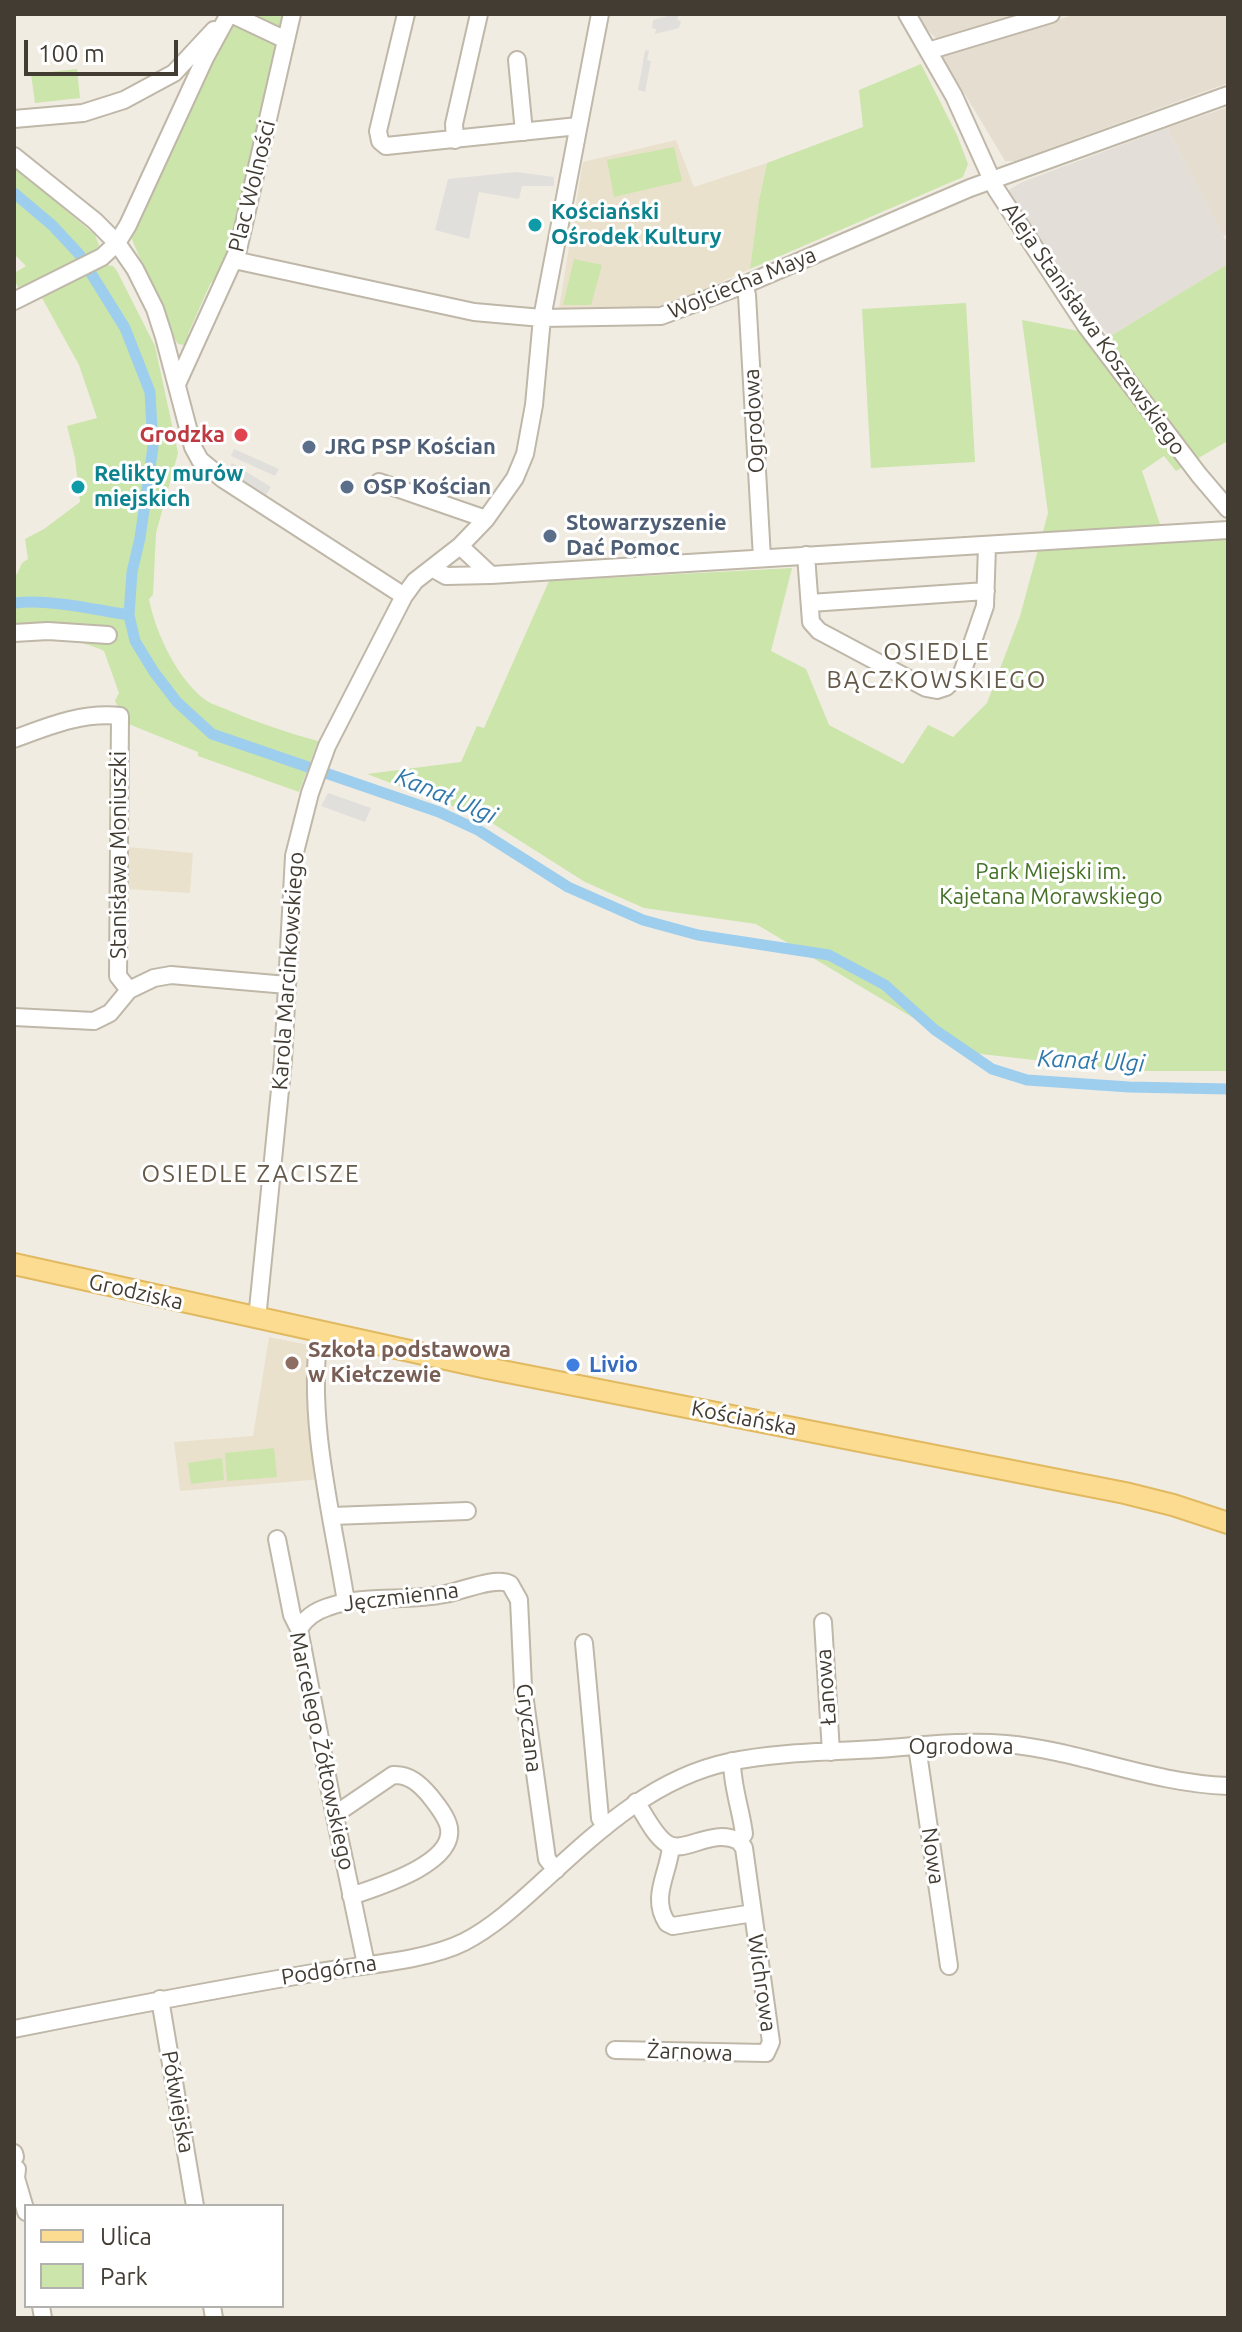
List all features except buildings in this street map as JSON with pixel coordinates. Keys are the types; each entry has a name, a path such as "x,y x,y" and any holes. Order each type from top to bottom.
{"main road":[{"name":"Grodziska","path":"14,1264 257,1319"},
{"name":"Kościańska","path":"257,1319 502,1371 1076,1483 1173,1505 1228,1523"}],"street":[{"path":"230,14 286,40"},
{"path":"14,119 98,110 124,100 174,73 230,14"},
{"path":"14,301 99,258 117,243 230,14"},
{"name":"Plac Wolności","path":"177,386 234,260 243,231 292,14"},
{"path":"406,14 378,131 380,141 386,146 578,126"},
{"path":"455,140 454,124 479,14"},
{"name":"Karola Marcinkowskiego","path":"257,1319 276,1135 294,856 311,790 326,751 404,596 415,581 460,546 486,519 515,478 525,454 534,405 542,318 600,14"},
{"name":"Aleja Stanisława Koszewskiego","path":"907,14 954,96 991,181 1081,318 1228,509"},
{"path":"928,51 1051,14"},
{"path":"517,60 524,132"},
{"path":"174,73 190,80 192,86"},
{"name":"Wojciecha Maya","path":"234,260 474,312 542,318 661,316 744,285 991,181 1228,95"},
{"path":"14,156 95,221 117,243 135,269 155,309 193,447 209,469 404,596"},
{"name":"Ogrodowa","path":"744,285 762,558"},
{"path":"164,337 173,346 191,351"},
{"path":"379,482 486,519"},
{"path":"432,568 446,576 491,575 1228,530"},
{"path":"460,546 491,575"},
{"path":"806,555 811,622 819,631 926,688 937,690 962,673 985,606 987,546"},
{"path":"810,603 986,591"},
{"path":"14,633 48,631 108,635"},
{"name":"Stanisława Moniuszki","path":"14,739 64,721 100,714 120,716 118,976 129,990"},
{"path":"14,1017 94,1021 110,1013 129,990 154,978 171,975 287,985"},
{"path":"319,1333 315,1373 316,1409 346,1602"},
{"path":"332,1516 467,1511"},
{"name":"Marcelego Żółtowskiego","path":"277,1539 292,1615 299,1629 366,1964"},
{"name":"Jęczmienna","path":"299,1629 311,1615 346,1602 424,1598 472,1589 496,1580 510,1584"},
{"name":"Gryczana","path":"510,1584 519,1600 523,1687 547,1859 556,1870"},
{"name":"Łanowa","path":"823,1622 831,1752"},
{"path":"584,1643 600,1818 605,1827"},
{"name":"Ogrodowa","path":"785,1755 917,1746 1006,1744 1164,1780 1228,1786"},
{"name":"Nowa","path":"917,1746 949,1966"},
{"name":"Podgórna","path":"14,2029 160,1999 429,1954 467,1941 493,1924 636,1802 668,1782 732,1761 785,1755"},
{"path":"636,1802 664,1842 671,1846 682,1847 717,1835 739,1841 744,1834 732,1782 732,1761"},
{"path":"334,1812 393,1775 401,1775 422,1787 446,1819 450,1830 446,1845 437,1855 400,1879 351,1896"},
{"name":"Wichrowa","path":"739,1841 744,1848 771,2042 766,2053"},
{"name":"Wichrowa","path":"671,1846 670,1860 660,1886 660,1904 667,1923 673,1926 753,1913"},
{"name":"Półwiejska","path":"160,1999 195,2204"},
{"name":"Żarnowa","path":"615,2050 766,2053"},
{"path":"15,2161 16,2178 24,2205"},
{"path":"14,2191 24,2220"}],"shaded area":[{"path":"679,14 679,28 655,34 653,20"},
{"path":"916,14 1022,14 937,39"},
{"path":"1076,14 1228,14 1228,83 1015,161 1005,161 942,56"},
{"path":"645,50 649,51 647,60 651,61 645,92 638,90"},
{"path":"1228,107 1228,234 1223,236 1167,128"},
{"path":"1167,128 1228,245 1228,264 1109,337 1007,191 1022,182"},
{"path":"676,140 694,187 767,163 750,269 665,307 559,308 583,162"},
{"path":"516,172 554,177 554,186 522,186 519,199 479,192 469,239 435,230 448,179"},
{"path":"234,449 279,469 275,476 231,456"},
{"path":"232,463 271,487 266,495 228,470"},
{"path":"328,793 371,808 365,822 321,806"},
{"path":"128,847 193,853 190,893 127,889"},
{"path":"269,1337 314,1346 323,1479 180,1491 174,1442 253,1436"}],"green space":[{"path":"239,14 285,14 231,254 218,285 211,282 188,334 195,337 188,344 181,345 172,335 131,237 219,39"},
{"path":"921,64 968,164 963,177 750,269 767,163 863,127 859,90"},
{"path":"77,69 80,98 35,103 31,74"},
{"path":"674,147 682,181 614,197 607,160"},
{"path":"14,166 95,235 99,245 95,251 20,290 14,280 14,270 16,272 26,266 14,254"},
{"path":"574,259 602,265 591,305 563,305"},
{"name":"Park Miejski im. Kajetana Morawskiego","path":"1228,264 1228,444 1226,442 1176,471 1164,456 1142,471 1166,542 1228,539 1228,1071 1132,1071 972,1053 756,924 644,908 585,882 484,818 367,774 461,762 477,726 484,728 549,581 792,568 771,651 806,669 829,725 903,764 928,725 953,737 987,703 1020,616 1048,513 1022,320 1109,337"},
{"path":"105,265 113,266 117,271 155,346 178,453 156,533 153,595 149,599 157,626 177,669 207,701 263,724 318,741 299,792 198,756 198,752 126,723 115,701 119,693 104,651 83,643 60,640 14,642 14,574 28,559 25,539 80,502 75,458 67,426 97,418 79,365 42,298"},
{"path":"966,303 975,462 871,468 862,309"},
{"path":"274,1448 277,1477 227,1481 225,1453"},
{"path":"222,1458 224,1480 191,1484 188,1463"}],"waterway":[{"name":"Kanał Ulgi","path":"14,193 52,225 79,254 125,328 150,392 153,447 132,572 129,615 135,641 154,672 177,702 212,734 439,812 478,830 568,887 643,920 698,935 829,955 885,985 935,1030 992,1069 1027,1080 1129,1087 1228,1089"},
{"path":"14,603 57,603 129,615"}],"place":[{"name":"Kościański Ośrodek Kultury","path":"535,225"},
{"name":"Grodzka","path":"241,435"},
{"name":"JRG PSP Kościan","path":"309,447"},
{"name":"Relikty murów miejskich","path":"78,487"},
{"name":"OSP Kościan","path":"347,487"},
{"name":"Stowarzyszenie Dać Pomoc","path":"550,536"},
{"name":"Szkoła podstawowa w Kiełczewie","path":"292,1363"},
{"name":"Livio","path":"573,1365"}],"district":[{"name":"OSIEDLE BĄCZKOWSKIEGO","path":"937,666"},
{"name":"OSIEDLE ZACISZE","path":"251,1174"}]}
